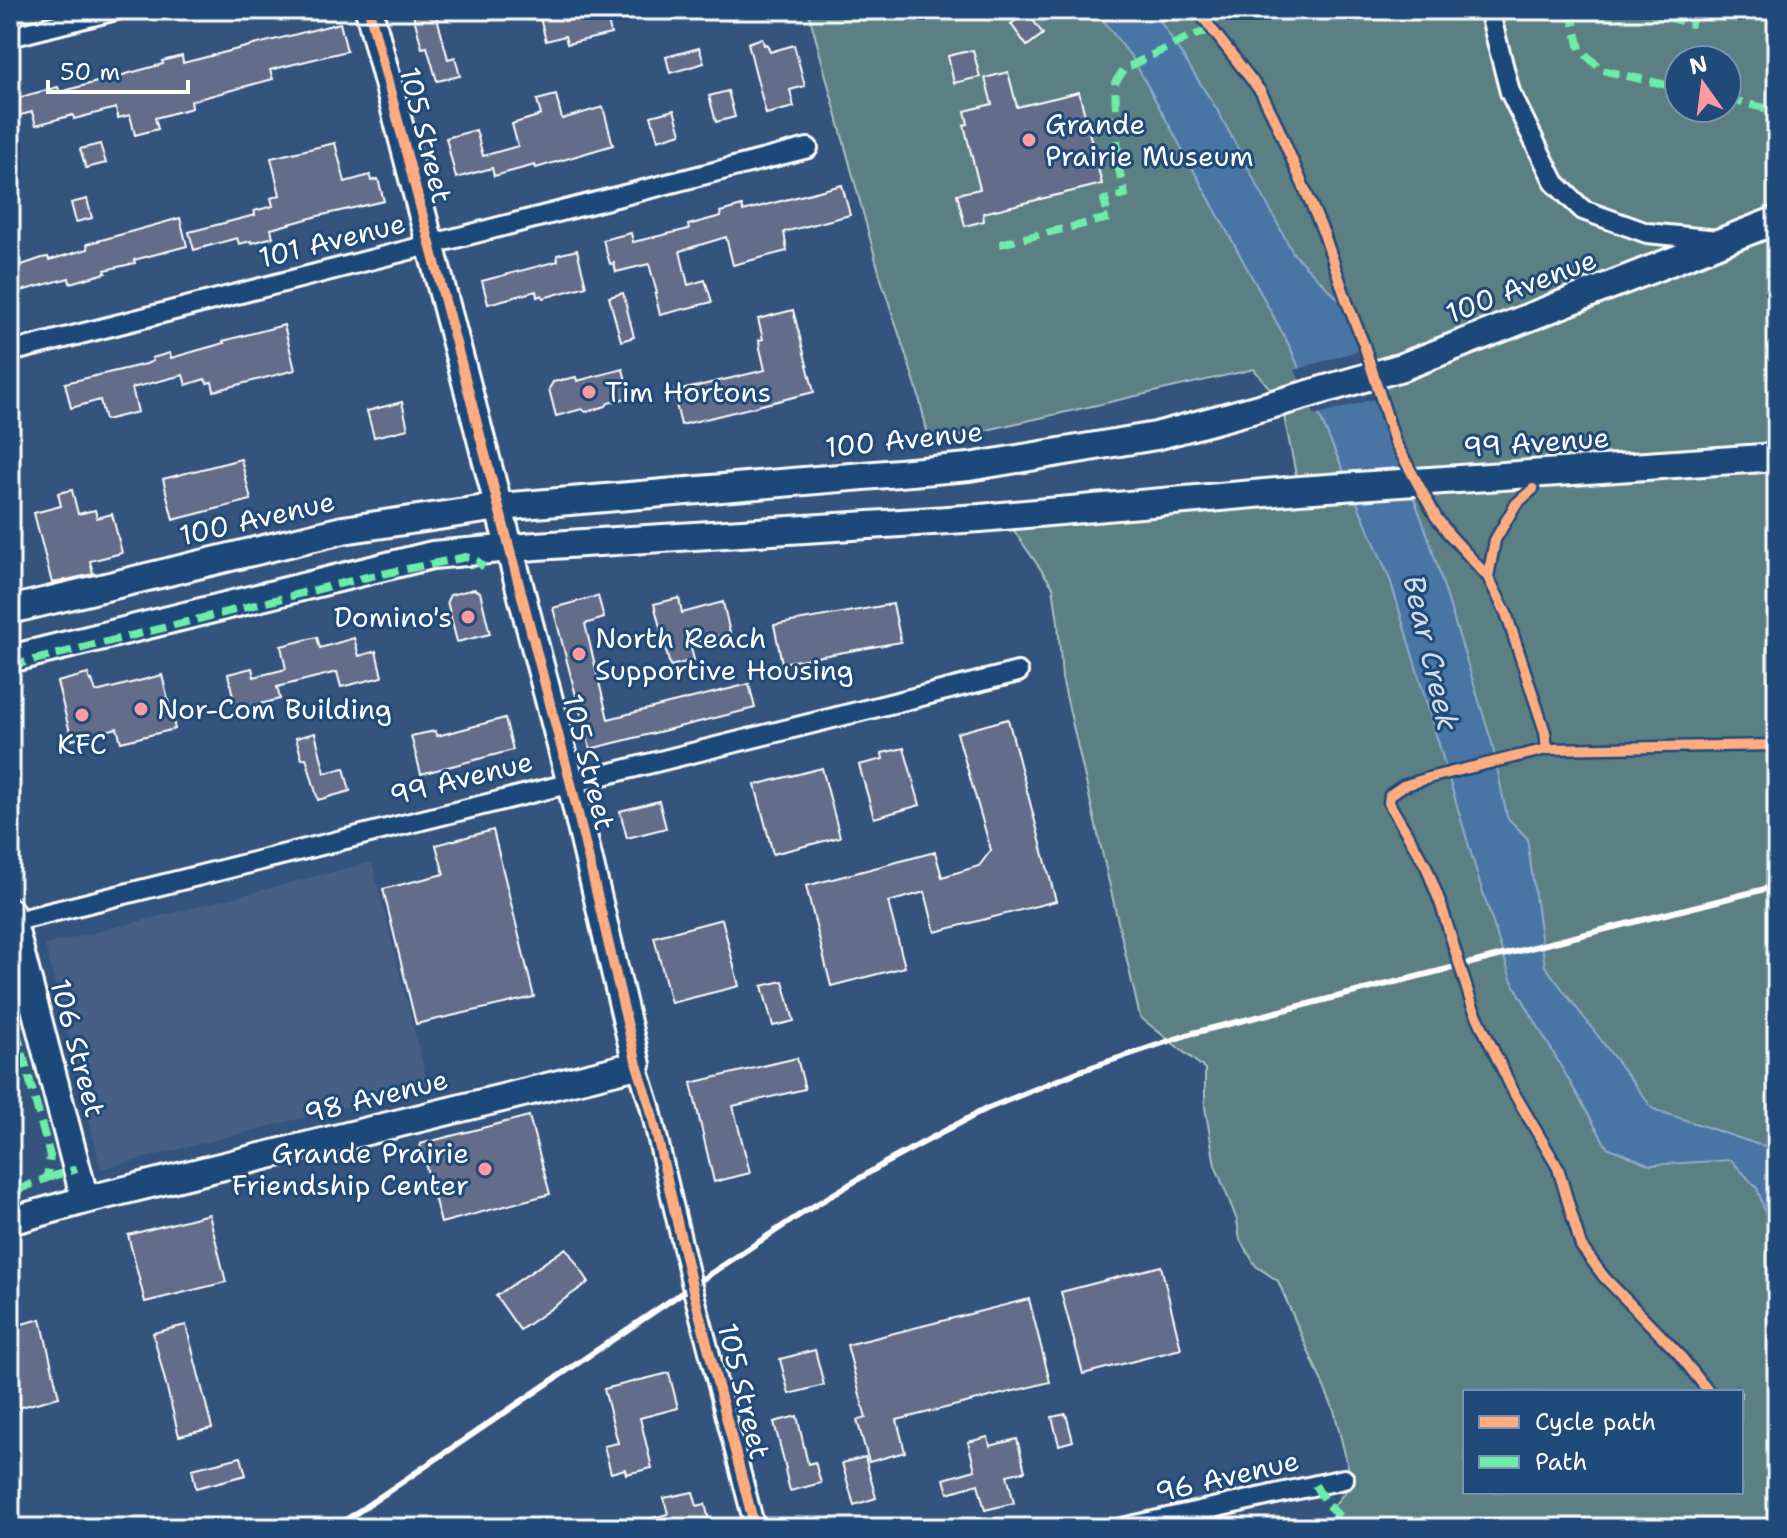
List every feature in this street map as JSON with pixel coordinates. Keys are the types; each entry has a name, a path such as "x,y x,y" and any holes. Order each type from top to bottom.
{"main road":[{"name":"105 Street","path":"369,10 571,784 637,1065"},
{"name":"100 Avenue","path":"10,610 343,530 499,507 969,467 1156,436 1402,367 1777,220"},
{"name":"99 Avenue","path":"508,548 980,518 1299,490 1777,457"},
{"path":"10,659 432,555 508,548"},
{"name":"106 Street","path":"11,917 85,1200"},
{"name":"98 Avenue","path":"10,1221 637,1065"}],"street":[{"path":"10,37 116,10"},
{"path":"1489,10 1510,92 1555,183 1583,210 1647,233 1725,240"},
{"name":"101 Avenue","path":"10,352 808,148"},
{"name":"99 Avenue","path":"11,917 571,784 1018,672"},
{"name":"105 Street","path":"637,1065 650,1106 692,1286 755,1528"},
{"name":"96 Avenue","path":"1122,1528 1344,1479"}],"shaded area":[{"path":"372,862 428,1086 101,1169 45,945"}],"green space":[{"path":"808,10 1777,10 1777,1528 1334,1528 1332,1508 1352,1483 1334,1410 1278,1281 1256,1266 1240,1240 1237,1220 1215,1165 1205,1107 1205,1069 1140,1017 1062,678 1053,587 1012,528 1299,489 1281,402 1254,369 930,443 917,389 881,279"}],"water":[{"name":"Bear Creek","path":"1095,10 1153,10 1218,111 1293,253 1342,303 1429,539 1492,743 1507,817 1527,838 1545,966 1653,1109 1777,1151 1777,1247 1757,1188 1731,1160 1650,1165 1607,1147 1511,979 1390,579 1289,345 1133,59"}],"pier":[{"path":"1363,349 1381,397 1315,416 1295,370"}],"building":[{"path":"412,10 435,10 448,59 455,57 460,76 437,81 427,47 422,48"},
{"path":"538,10 564,10 565,21 606,12 611,34 567,44 565,36 546,41"},
{"path":"1027,12 1043,34 1027,46 1011,24"},
{"path":"340,23 347,51 270,70 273,79 191,101 192,108 155,118 158,129 135,135 130,115 118,118 116,108 36,125 32,112 10,118 10,101 28,95 58,87 60,92 182,56 183,63"},
{"path":"762,38 770,52 794,45 805,86 790,90 794,107 766,114 748,43"},
{"path":"699,48 704,63 670,73 666,57"},
{"path":"973,50 980,77 954,83 948,56"},
{"name":"Grande Prairie Museum","path":"1008,72 1017,107 1079,92 1102,184 983,213 984,221 965,226 957,194 980,189 964,125 968,124 965,111 992,104 985,78"},
{"path":"728,91 735,117 716,122 709,96"},
{"path":"556,95 562,119 603,107 613,145 536,168 535,165 494,176 492,168 456,178 446,138 476,130 483,156 518,146 512,124 541,115 537,100"},
{"path":"674,110 681,133 658,140 651,116"},
{"path":"335,143 345,182 370,175 371,181 378,179 384,201 271,229 273,237 252,243 239,244 237,238 194,250 189,232 255,215 254,211 273,206 271,198 280,195 271,158"},
{"path":"100,144 106,163 86,168 80,149"},
{"path":"842,185 850,215 784,232 787,251 733,265 726,237 680,251 688,285 705,280 712,302 660,315 649,264 616,272 614,263 610,264 603,240 631,233 633,242 689,229 688,225 721,216 720,212 742,206 743,211"},
{"path":"87,199 92,218 76,222 71,203"},
{"path":"180,218 187,246 134,260 135,263 70,283 69,278 10,294 10,269 42,258 48,257 49,260 88,249 87,244"},
{"path":"577,250 586,286 543,298 542,295 537,297 536,291 488,304 482,281 558,261 557,255"},
{"path":"623,293 634,337 621,341 609,297"},
{"path":"793,310 814,392 681,425 673,392 765,370 758,319"},
{"path":"284,325 295,370 214,391 212,382 207,383 205,379 186,385 183,375 132,388 138,412 105,420 100,400 71,408 65,383 146,364 153,361 152,358 170,353 171,358"},
{"name":"Tim Hortons","path":"623,369 630,397 586,412 582,409 556,416 549,389 553,382 576,377 577,381"},
{"path":"402,402 408,429 374,437 367,411"},
{"path":"241,459 251,500 173,520 163,479"},
{"path":"72,490 78,514 95,510 97,518 112,514 122,553 90,561 93,574 52,583 34,513 61,506 58,493"},
{"name":"Domino's","path":"474,589 480,592 490,634 457,642 447,601 450,595"},
{"name":"North Reach Supportive Housing","path":"598,596 604,618 585,624 608,719 749,684 755,708 590,749 553,608"},
{"path":"679,598 682,613 723,602 730,633 690,644 694,660 670,666 654,604"},
{"path":"893,604 901,642 782,663 774,625"},
{"path":"317,637 320,648 354,638 359,656 376,651 382,677 341,687 337,672 277,687 280,699 236,710 228,674 252,668 254,677 286,669 281,646"},
{"path":"88,674 96,692 162,675 175,729 121,742 117,728 72,740 57,682"},
{"path":"505,718 513,750 421,774 411,736 435,731 437,736"},
{"path":"1008,719 1056,901 935,932 925,892 888,902 905,967 831,986 806,886 935,852 942,877 979,866 991,850 957,733"},
{"path":"315,733 325,773 344,768 350,791 318,800 306,758 302,759 296,738"},
{"path":"904,748 920,805 874,818 859,765 883,759 882,753"},
{"path":"822,768 840,837 773,854 755,785"},
{"path":"659,801 666,828 627,838 620,811"},
{"path":"493,830 534,997 416,1024 383,889 444,874 436,845"},
{"path":"722,919 739,986 671,1003 654,937"},
{"path":"783,981 794,1021 773,1026 762,986"},
{"path":"797,1058 805,1089 733,1106 750,1173 714,1182 691,1083"},
{"name":"Grande Prairie Friendship Center","path":"529,1116 550,1194 441,1223 420,1144"},
{"path":"209,1214 226,1282 145,1302 128,1235"},
{"path":"566,1248 589,1282 520,1330 496,1296"},
{"path":"1161,1266 1181,1349 1083,1374 1061,1292"},
{"path":"1029,1299 1050,1382 897,1420 905,1452 869,1462 857,1420 866,1418 847,1345"},
{"path":"41,1319 59,1397 10,1410 10,1327"},
{"path":"186,1325 212,1428 179,1436 153,1333"},
{"path":"815,1350 824,1385 789,1394 780,1359"},
{"path":"669,1373 678,1408 640,1418 652,1468 626,1474 625,1469 611,1473 604,1446 618,1443 604,1389"},
{"path":"1066,1414 1073,1441 1059,1445 1052,1417"},
{"path":"797,1416 808,1464 815,1462 821,1483 790,1491 774,1422"},
{"path":"988,1437 990,1446 1017,1439 1025,1471 1007,1475 1014,1503 985,1510 978,1484 948,1493 944,1479 975,1470 968,1442"},
{"path":"241,1457 246,1475 196,1488 192,1469"},
{"path":"865,1457 876,1498 854,1505 842,1463"},
{"path":"693,1492 697,1506 705,1504 711,1528 632,1528 632,1523 668,1514 664,1498"}],"railway":[{"path":"334,1528 804,1212 885,1163 986,1109 1080,1071 1193,1033 1777,886"}],"marked path":[{"path":"1571,10 1580,49 1602,70 1663,84"},
{"path":"1643,10 1691,24 1695,10"},
{"path":"1000,244 1109,218 1104,200 1125,195 1118,165 1115,83 1124,69 1191,36 1212,30"},
{"path":"1743,103 1777,111"},
{"path":"10,666 367,577 466,557 484,567"},
{"path":"10,1007 50,1156 47,1178 10,1193"},
{"path":"47,1178 77,1169"},
{"path":"1315,1485 1326,1503 1351,1528"}],"cycle path":[{"path":"369,10 571,784 637,1065 650,1106 692,1286 755,1528"},
{"path":"1197,10 1261,92 1274,118 1324,234 1395,442 1436,517 1488,577 1506,613 1545,732 1547,749 1403,786 1390,795 1389,803 1426,866 1472,1005 1514,1093 1558,1168 1581,1246 1604,1277 1678,1353 1707,1390"},
{"path":"1488,577 1495,540 1516,504 1533,489"},
{"path":"1547,749 1777,745"}],"place":[{"name":"Grande Prairie Museum","path":"1029,140"},
{"name":"Tim Hortons","path":"589,392"},
{"name":"Domino's","path":"468,617"},
{"name":"North Reach Supportive Housing","path":"579,654"},
{"name":"Nor-Com Building","path":"141,709"},
{"name":"KFC","path":"82,715"},
{"name":"Grande Prairie Friendship Center","path":"485,1169"}]}
